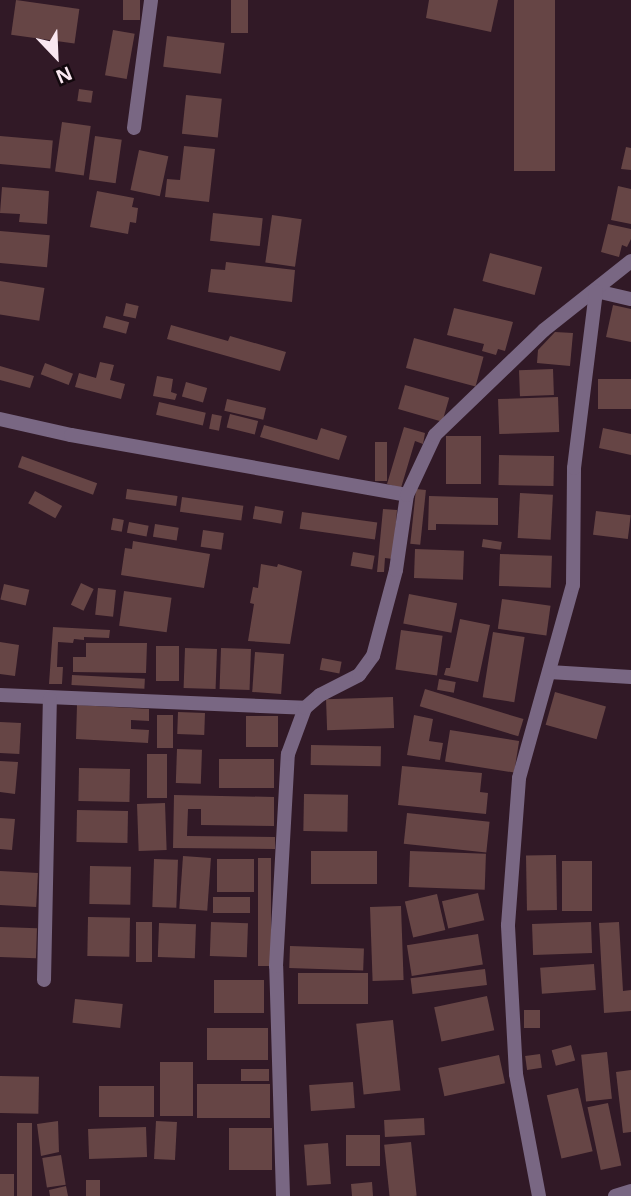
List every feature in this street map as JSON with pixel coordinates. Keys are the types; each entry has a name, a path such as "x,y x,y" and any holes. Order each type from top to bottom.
{"street":[{"path":"134,128 151,0"},
{"path":"283,1196 276,966 288,754 305,708 320,695 359,676 373,656 397,570 407,495 435,435 544,330 631,261"},
{"path":"596,291 631,299"},
{"path":"539,1196 516,1074 508,925 519,778 573,585 574,468 596,291"},
{"path":"0,419 71,435 407,495"},
{"path":"549,672 631,677"},
{"path":"0,695 305,708"},
{"path":"44,980 50,699"},
{"path":"615,1196 631,1191"}],"building":[{"path":"16,0 79,9 75,44 11,35"},
{"path":"123,0 140,0 140,20 123,20"},
{"path":"231,0 248,0 248,33 231,33"},
{"path":"429,0 498,0 491,32 426,18"},
{"path":"514,0 555,0 555,171 514,171"},
{"path":"113,30 135,34 127,79 105,75"},
{"path":"167,36 225,43 221,74 163,67"},
{"path":"79,89 93,91 91,103 77,101"},
{"path":"186,95 222,99 218,138 182,134"},
{"path":"62,122 91,126 84,176 55,172"},
{"path":"0,136 53,141 50,169 0,164"},
{"path":"95,136 122,140 116,183 89,180"},
{"path":"184,146 215,149 209,202 165,197 167,179 180,180"},
{"path":"626,147 631,148 631,170 621,169"},
{"path":"139,150 168,156 160,196 130,190"},
{"path":"618,186 631,189 631,224 611,220"},
{"path":"2,187 49,191 47,224 19,222 20,214 0,213"},
{"path":"97,191 134,198 132,207 138,208 136,223 130,222 128,234 90,227"},
{"path":"213,213 263,218 260,246 210,241"},
{"path":"272,215 302,219 295,267 265,263"},
{"path":"608,224 631,229 631,239 627,247 622,245 619,257 601,252"},
{"path":"0,231 50,235 47,267 0,263"},
{"path":"490,253 542,267 535,295 482,281"},
{"path":"226,262 295,270 292,302 208,292 211,269 225,270"},
{"path":"0,281 44,288 39,321 0,314"},
{"path":"126,303 139,306 136,319 123,316"},
{"path":"613,305 631,309 631,342 606,337"},
{"path":"454,308 513,322 505,351 498,349 496,355 482,351 484,344 447,335"},
{"path":"106,316 129,322 126,334 103,328"},
{"path":"171,325 228,341 230,336 286,352 280,371 167,339"},
{"path":"555,332 573,333 570,366 537,363 538,350"},
{"path":"414,338 484,357 476,387 406,368"},
{"path":"100,362 114,365 110,380 125,384 121,399 75,387 79,373 96,378"},
{"path":"45,363 73,374 69,385 41,374"},
{"path":"0,366 34,376 30,388 0,380"},
{"path":"553,369 554,395 520,396 519,370"},
{"path":"157,376 173,379 171,392 177,394 175,400 153,396"},
{"path":"598,379 631,379 631,409 598,409"},
{"path":"186,382 207,388 203,402 182,396"},
{"path":"405,385 449,398 442,422 398,409"},
{"path":"558,397 559,432 499,434 498,399"},
{"path":"227,399 266,408 263,420 224,411"},
{"path":"159,402 206,413 203,425 156,415"},
{"path":"212,414 222,416 219,431 209,429"},
{"path":"230,414 258,421 255,435 227,428"},
{"path":"264,425 317,440 321,428 347,436 339,460 260,437"},
{"path":"404,427 425,433 423,444 415,441 401,488 387,484"},
{"path":"603,428 631,434 631,455 599,448"},
{"path":"446,436 481,436 481,484 446,484"},
{"path":"375,442 387,442 387,481 375,481"},
{"path":"499,455 554,456 553,486 498,485"},
{"path":"22,456 97,483 93,495 18,467"},
{"path":"127,489 178,496 176,506 126,499"},
{"path":"416,489 426,490 420,545 410,544"},
{"path":"35,491 62,506 55,518 28,503"},
{"path":"520,493 553,495 551,540 518,538"},
{"path":"429,496 498,498 498,525 436,524 436,530 428,530"},
{"path":"182,497 243,506 241,520 180,512"},
{"path":"255,506 284,511 281,524 253,519"},
{"path":"383,509 397,510 393,559 385,558 384,572 377,572"},
{"path":"596,511 631,515 628,539 593,535"},
{"path":"302,512 377,523 375,539 300,529"},
{"path":"113,518 124,520 122,532 111,530"},
{"path":"129,522 149,526 147,537 127,533"},
{"path":"155,524 179,528 177,541 153,537"},
{"path":"203,530 224,533 221,550 201,547"},
{"path":"483,539 502,542 501,550 482,547"},
{"path":"133,541 210,554 204,588 121,575 125,548 132,549"},
{"path":"415,549 464,551 463,580 414,578"},
{"path":"353,552 375,556 372,570 351,566"},
{"path":"500,554 552,556 551,588 499,586"},
{"path":"261,564 277,567 278,564 302,571 290,644 248,641 254,604 250,603 253,587 258,588"},
{"path":"81,583 94,589 84,611 71,605"},
{"path":"4,584 29,590 26,605 0,600"},
{"path":"98,588 116,590 113,617 95,615"},
{"path":"124,591 172,598 167,632 119,626"},
{"path":"409,594 457,603 451,633 403,623"},
{"path":"502,599 551,606 546,636 498,629"},
{"path":"460,619 490,625 478,682 444,675 446,668 450,668"},
{"path":"53,627 110,630 109,638 84,637 84,640 74,639 73,643 58,642 57,667 63,667 62,684 49,684"},
{"path":"401,630 443,636 437,675 395,670"},
{"path":"493,632 525,637 514,702 483,697"},
{"path":"0,642 19,645 15,676 0,674"},
{"path":"86,643 147,643 146,673 73,672 73,657 86,657"},
{"path":"156,646 179,646 179,681 156,681"},
{"path":"185,648 217,649 216,689 184,688"},
{"path":"221,648 251,649 250,690 220,689"},
{"path":"255,652 284,654 281,694 252,692"},
{"path":"322,658 342,662 339,674 320,670"},
{"path":"72,675 145,679 144,689 71,685"},
{"path":"439,679 456,682 454,693 437,690"},
{"path":"425,689 523,719 518,736 420,706"},
{"path":"555,692 606,707 597,739 546,725"},
{"path":"393,697 394,728 327,730 326,699"},
{"path":"77,705 149,709 149,721 131,720 131,729 149,730 148,743 76,739"},
{"path":"178,712 205,713 204,735 177,734"},
{"path":"157,715 173,715 173,748 157,748"},
{"path":"414,715 433,719 429,741 443,743 440,760 407,755"},
{"path":"246,716 278,716 278,747 246,747"},
{"path":"0,722 21,723 19,754 0,753"},
{"path":"450,730 519,741 514,773 445,762"},
{"path":"311,745 381,746 381,766 311,765"},
{"path":"177,749 202,750 201,784 176,783"},
{"path":"147,754 167,754 167,798 147,798"},
{"path":"219,759 274,759 274,788 219,788"},
{"path":"0,761 18,762 15,794 0,792"},
{"path":"402,766 482,773 480,792 488,793 486,814 398,805"},
{"path":"79,768 130,769 129,802 78,801"},
{"path":"304,794 348,795 347,832 303,831"},
{"path":"174,795 274,797 274,826 201,825 201,809 188,809 187,836 275,837 275,849 173,848"},
{"path":"165,803 167,850 139,851 137,804"},
{"path":"77,810 128,811 127,843 76,842"},
{"path":"407,813 490,822 486,853 404,844"},
{"path":"0,818 15,819 12,850 0,849"},
{"path":"311,851 377,851 377,884 311,884"},
{"path":"410,851 486,854 485,890 409,887"},
{"path":"556,855 557,910 527,911 526,856"},
{"path":"183,856 211,858 207,911 179,909"},
{"path":"258,858 271,858 271,966 258,966"},
{"path":"154,859 178,860 176,908 152,907"},
{"path":"217,859 254,859 254,892 217,892"},
{"path":"562,861 592,861 592,911 562,911"},
{"path":"90,866 131,867 130,905 89,904"},
{"path":"0,871 38,873 36,907 0,905"},
{"path":"478,893 484,920 448,929 442,901"},
{"path":"437,894 445,930 413,937 405,901"},
{"path":"213,897 250,897 250,913 213,913"},
{"path":"401,906 404,980 373,981 370,907"},
{"path":"88,917 130,918 129,957 87,956"},
{"path":"136,922 152,922 152,962 136,962"},
{"path":"211,922 248,923 247,957 210,956"},
{"path":"591,922 592,953 533,955 532,924"},
{"path":"619,922 623,991 631,990 631,1011 604,1013 599,923"},
{"path":"159,923 196,924 195,958 158,957"},
{"path":"0,927 37,928 36,958 0,957"},
{"path":"478,934 483,965 412,976 407,945"},
{"path":"290,946 364,949 363,971 289,968"},
{"path":"594,964 596,990 542,994 540,968"},
{"path":"485,969 487,985 413,994 411,978"},
{"path":"298,973 368,973 368,1004 298,1004"},
{"path":"214,980 264,980 264,1013 214,1013"},
{"path":"487,996 494,1030 441,1041 434,1007"},
{"path":"75,999 123,1004 120,1028 72,1023"},
{"path":"524,1010 540,1010 540,1028 524,1028"},
{"path":"393,1020 400,1091 364,1094 356,1024"},
{"path":"207,1028 268,1028 268,1060 207,1060"},
{"path":"571,1045 575,1060 556,1066 552,1050"},
{"path":"607,1052 612,1099 586,1101 581,1055"},
{"path":"540,1054 542,1068 527,1070 525,1056"},
{"path":"499,1055 505,1083 444,1096 438,1068"},
{"path":"160,1062 193,1062 193,1116 160,1116"},
{"path":"241,1069 269,1069 269,1081 241,1081"},
{"path":"631,1070 631,1132 623,1133 616,1072"},
{"path":"0,1076 39,1077 38,1114 0,1113"},
{"path":"353,1082 355,1108 311,1111 309,1085"},
{"path":"197,1084 270,1084 270,1118 197,1118"},
{"path":"99,1086 154,1086 154,1117 99,1117"},
{"path":"578,1088 593,1151 561,1159 547,1095"},
{"path":"608,1103 621,1166 601,1170 587,1107"},
{"path":"424,1118 425,1135 385,1137 384,1120"},
{"path":"58,1121 59,1152 41,1156 37,1124"},
{"path":"156,1121 177,1122 175,1160 154,1159"},
{"path":"17,1123 32,1123 32,1196 17,1196"},
{"path":"146,1127 147,1157 89,1159 88,1129"},
{"path":"229,1128 272,1128 272,1170 229,1170"},
{"path":"346,1135 380,1135 380,1166 346,1166"},
{"path":"411,1142 417,1196 390,1196 384,1145"},
{"path":"328,1143 331,1184 307,1186 304,1145"},
{"path":"61,1155 66,1185 47,1188 42,1158"},
{"path":"0,1174 14,1174 14,1196 0,1196"},
{"path":"86,1180 100,1180 100,1196 86,1196"},
{"path":"372,1182 373,1196 352,1196 351,1184"},
{"path":"66,1186 68,1196 50,1196 49,1190"}]}
